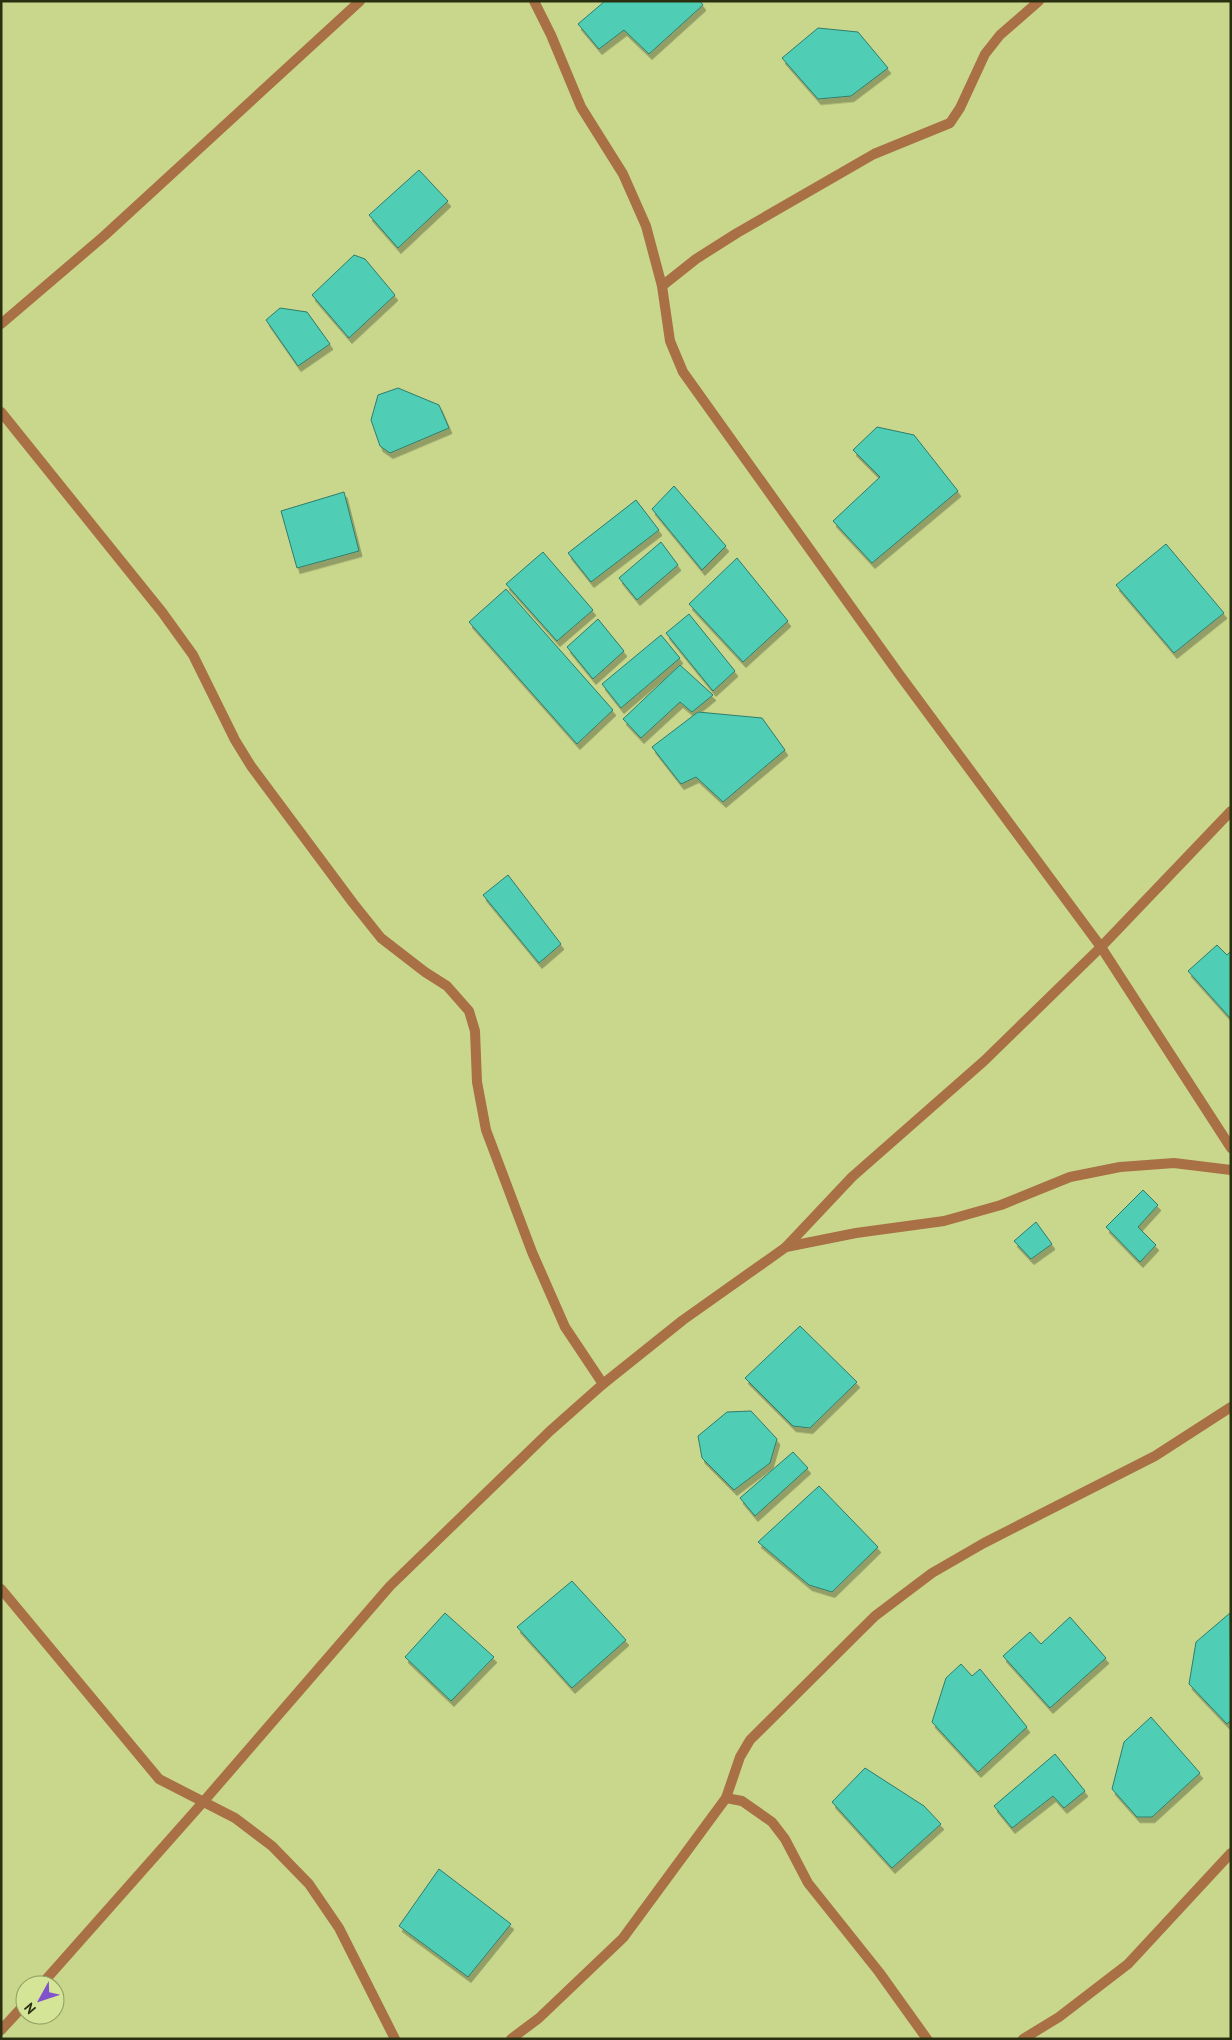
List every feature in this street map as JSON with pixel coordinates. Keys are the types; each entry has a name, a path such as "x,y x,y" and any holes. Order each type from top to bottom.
{"street":[{"path":"1,324 112,230 360,1"},
{"path":"534,1 582,107 623,174 646,226 662,286 670,341 683,372 899,674 1101,947 1231,1148"},
{"path":"662,286 696,259 729,238 874,154 950,123 960,108 985,54 1000,35 1039,1"},
{"path":"1,412 167,619 193,656 235,740 251,766 353,903 381,938 425,972 447,986 469,1011 475,1031 477,1082 486,1130 532,1252 566,1327 604,1384"},
{"path":"51,1975 390,1586 550,1431 604,1384 683,1320 786,1247 852,1177 984,1061 1101,947 1231,811"},
{"path":"786,1247 856,1233 944,1222 1001,1205 1070,1177 1120,1167 1174,1163 1231,1170"},
{"path":"511,2039 539,2018 624,1938 726,1798 740,1757 750,1740 875,1616 932,1573 984,1543 1155,1456 1231,1407"},
{"path":"1,1589 159,1779 235,1818 272,1846 309,1884 339,1928 395,2039"},
{"path":"726,1798 742,1801 772,1822 785,1839 808,1882 880,1972 927,2039"},
{"path":"1022,2039 1059,2017 1128,1964 1231,1854"},
{"path":"1,2030 15,2015"}],"building":[{"path":"605,1 700,1 703,5 649,54 624,30 599,49 578,24"},
{"path":"818,28 858,32 888,68 851,96 818,99 782,58"},
{"path":"419,170 448,201 398,248 369,215"},
{"path":"354,255 365,259 395,295 349,338 312,295"},
{"path":"280,308 307,312 330,344 298,366 266,320"},
{"path":"398,388 439,405 449,428 390,453 380,446 371,420 378,395"},
{"path":"877,427 914,435 958,491 872,563 833,521 880,477 853,450"},
{"path":"674,486 726,546 702,570 652,509"},
{"path":"344,492 359,551 297,568 281,511"},
{"path":"636,500 659,530 591,582 568,553"},
{"path":"661,542 678,565 637,600 619,578"},
{"path":"1166,544 1224,613 1174,653 1116,585"},
{"path":"543,552 593,610 557,641 506,584"},
{"path":"737,558 788,621 743,662 689,604"},
{"path":"506,589 613,710 577,744 469,622"},
{"path":"689,614 735,671 713,691 666,633"},
{"path":"598,619 624,651 593,679 567,647"},
{"path":"661,635 680,658 621,708 602,684"},
{"path":"680,665 713,695 692,712 680,702 641,738 623,719"},
{"path":"698,712 762,718 785,750 723,802 696,777 681,784 652,747"},
{"path":"508,875 561,944 539,963 483,895"},
{"path":"1217,945 1227,955 1231,951 1231,1019 1188,971"},
{"path":"1143,1190 1158,1205 1138,1227 1156,1245 1140,1262 1106,1227"},
{"path":"1036,1222 1052,1244 1031,1259 1014,1241"},
{"path":"800,1326 857,1382 810,1428 793,1426 745,1378"},
{"path":"751,1411 777,1439 770,1463 734,1490 702,1458 698,1436 727,1412"},
{"path":"793,1452 808,1468 755,1516 740,1498"},
{"path":"819,1486 878,1547 832,1592 809,1585 758,1542"},
{"path":"572,1581 626,1640 572,1688 517,1627"},
{"path":"445,1613 494,1657 451,1701 405,1657"},
{"path":"1230,1613 1231,1720 1227,1724 1189,1684 1196,1642"},
{"path":"1070,1617 1106,1658 1050,1708 1003,1656 1030,1632 1041,1644"},
{"path":"961,1664 972,1676 980,1669 1027,1727 978,1772 932,1722 946,1678"},
{"path":"1151,1717 1200,1773 1152,1817 1137,1817 1112,1789 1124,1742"},
{"path":"1055,1754 1085,1791 1064,1808 1053,1796 1012,1828 994,1806"},
{"path":"865,1768 924,1806 941,1824 892,1868 832,1802"},
{"path":"439,1869 511,1924 468,1977 399,1926"}]}
